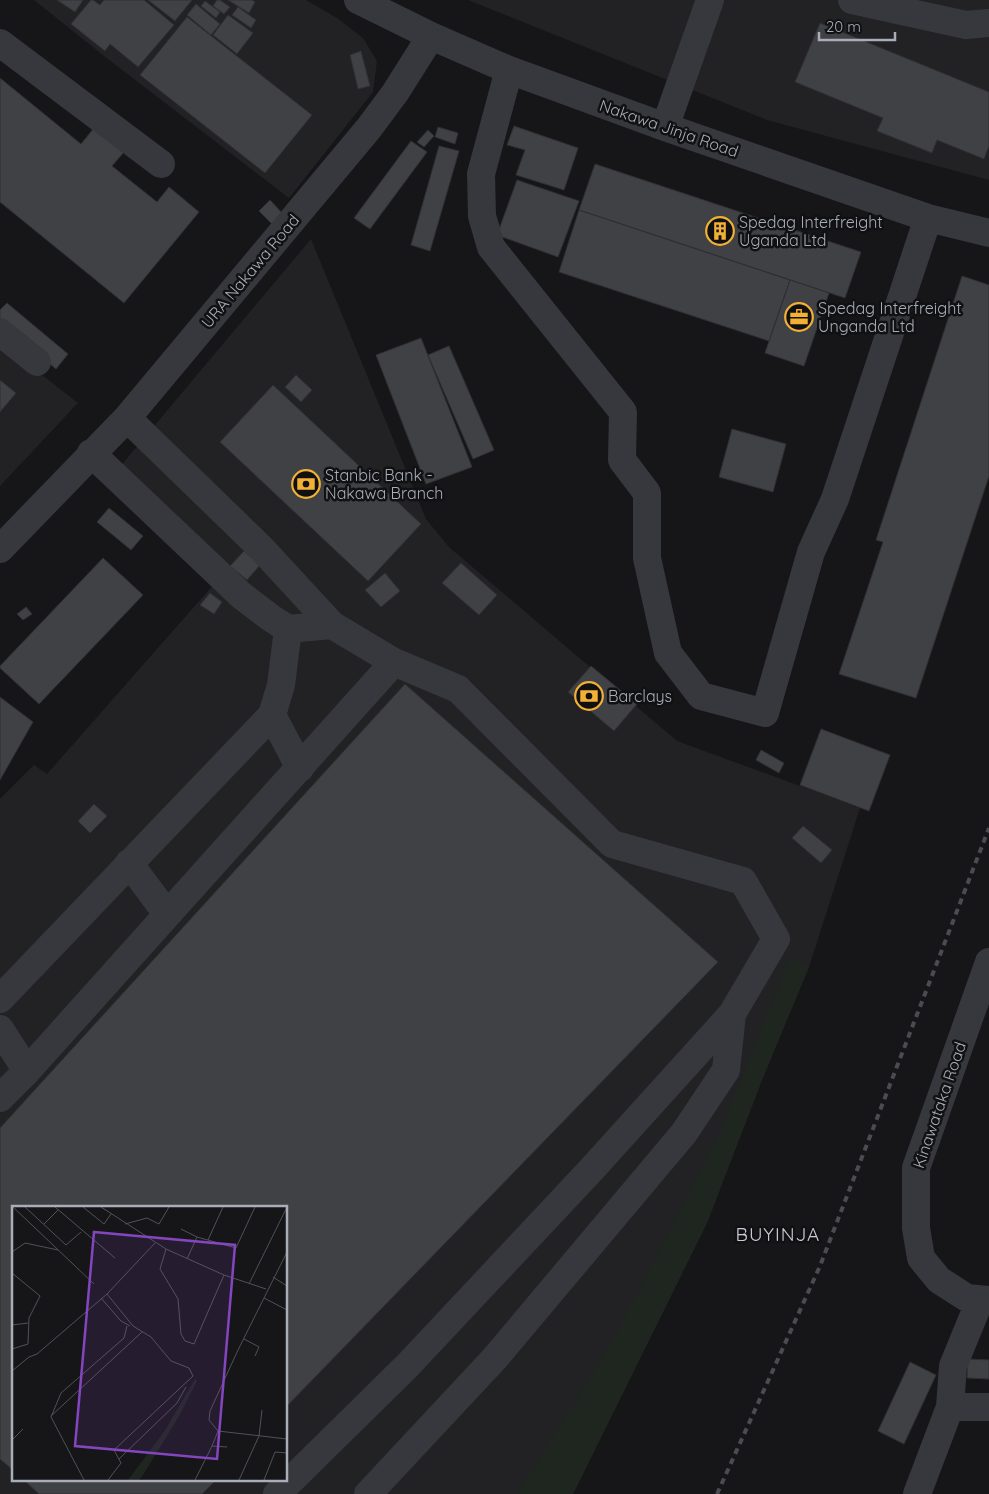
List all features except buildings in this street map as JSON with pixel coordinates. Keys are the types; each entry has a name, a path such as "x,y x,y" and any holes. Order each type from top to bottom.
{"street":[{"name":"Nakawa Jinja Road","path":"358,0 431,36 509,70 665,127 928,218 989,233"},
{"path":"665,127 710,0"},
{"path":"852,0 966,25 989,23"},
{"name":"URA Nakawa Road","path":"0,549 127,418 369,128 395,93 431,36"},
{"path":"0,43 161,164"},
{"path":"509,70 481,174 482,216 491,247 623,412 622,460 647,493 647,558 668,653 701,696 765,713 811,552 835,499 928,218"},
{"path":"0,332 37,362"},
{"path":"127,418 261,548 332,625 394,662 458,689 612,844 743,881 776,939 732,1014 591,1170 408,1365 277,1494"},
{"path":"92,453 242,596 271,618 288,629 332,625"},
{"path":"0,999 272,715 281,685 288,629"},
{"path":"0,1098 27,1071 394,662"},
{"path":"272,715 300,768"},
{"path":"130,863 167,914"},
{"name":"Kinawataka Road","path":"985,1300 967,1298 939,1280 921,1258 916,1228 916,1168 989,962"},
{"path":"368,1494 495,1358 684,1133 726,1070 732,1014"},
{"path":"0,1030 27,1071"},
{"path":"917,1494 950,1407 954,1366 985,1300"},
{"path":"950,1407 989,1407"}],"shaded area":[{"path":"34,0 306,0 337,18 363,38 377,61 373,92 289,198"},
{"path":"468,0 989,0 989,180 767,120"},
{"path":"311,239 426,519 449,547 677,741 860,808 809,967 762,1080 707,1223 573,1494 0,1494 0,799 34,765 47,774 215,583 108,481"},
{"path":"0,342 78,403 0,486"},
{"path":"790,957 809,967 762,1080 707,1223 573,1494 517,1494 612,1342 720,1132"}],"railway":[{"path":"717,1494 820,1266 989,828"}],"place":[{"name":"Spedag Interfreight Uganda Ltd","path":"720,231"},
{"name":"Spedag Interfreight Unganda Ltd","path":"799,317"},
{"name":"Stanbic Bank - Nakawa Branch","path":"306,484"},
{"name":"Barclays","path":"589,696"}],"district":[{"name":"BUYINJA","path":"778,1234"}]}
